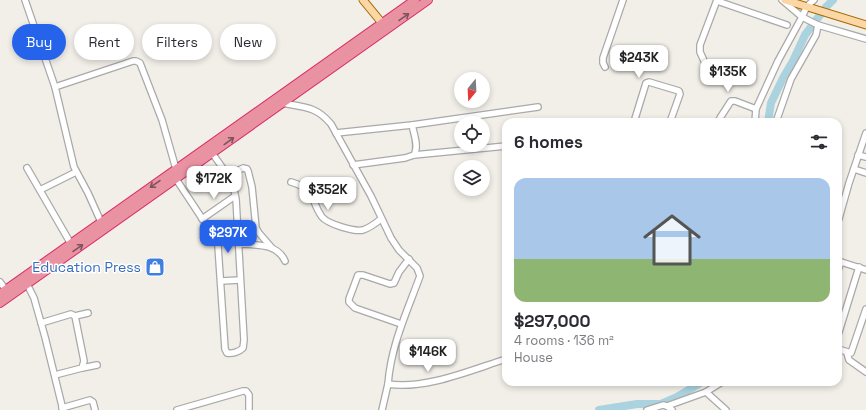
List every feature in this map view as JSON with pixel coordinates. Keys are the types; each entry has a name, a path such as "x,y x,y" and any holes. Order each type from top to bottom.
{"highway":[{"path":"3,292 415,0"},
{"path":"0,303 428,0"}],"main road":[{"path":"363,0 382,23"},
{"path":"785,0 866,25"}],"street":[{"path":"25,0 55,87 74,167 101,222"},
{"path":"606,67 603,63 603,58 623,0"},
{"path":"705,63 700,52 700,45 717,0 787,25"},
{"path":"782,0 802,17 818,25 866,39"},
{"path":"755,118 756,109 778,61 807,6 814,0"},
{"path":"777,118 791,80 816,35 818,25"},
{"path":"55,87 133,61 140,63 162,120 176,169"},
{"path":"635,118 646,83 649,82 679,91 680,94 671,118"},
{"path":"720,118 731,101 735,101 756,109"},
{"path":"282,103 311,108 318,111 331,124 354,165 391,238 399,250 417,268 420,276 401,324 391,359 388,384 382,410"},
{"path":"336,133 412,125 538,107"},
{"path":"412,125 416,141 416,150 414,155"},
{"path":"842,209 866,134"},
{"path":"354,165 405,158 414,155 502,146"},
{"path":"176,179 216,238 221,281 225,349 227,353 240,351 244,345 235,196 232,181 212,153"},
{"path":"858,155 866,158"},
{"path":"28,168 71,244"},
{"path":"228,175 243,168 247,169 252,188 256,228 272,248"},
{"path":"854,169 866,173"},
{"path":"40,190 76,172"},
{"path":"291,182 309,190 321,215 331,224 354,230 362,230 381,219"},
{"path":"202,219 235,196"},
{"path":"239,244 260,245 272,248 279,251 285,261"},
{"path":"401,324 355,308 349,302 349,299 358,275 363,275 390,284 394,283 399,272 409,259"},
{"path":"842,262 866,270"},
{"path":"842,322 859,267"},
{"path":"221,281 240,280"},
{"path":"0,282 3,292"},
{"path":"27,284 34,298 55,375 62,409 90,400 93,402 95,410"},
{"path":"842,351 851,353 866,309"},
{"path":"41,323 71,314 75,316 88,313"},
{"path":"75,316 84,361 82,368"},
{"path":"847,353 849,360 866,372"},
{"path":"388,384 417,384 448,377 502,360"},
{"path":"55,375 97,365"},
{"path":"647,410 663,405 670,408 706,392 716,386"},
{"path":"177,410 246,391 248,395 249,410"},
{"path":"706,392 726,410"}],"waterway":[{"path":"769,118 771,103 805,35 833,0"},
{"path":"599,410 637,404 661,404 677,397 695,386"}],"place":[{"name":"Education Press","path":"155,267"}]}
